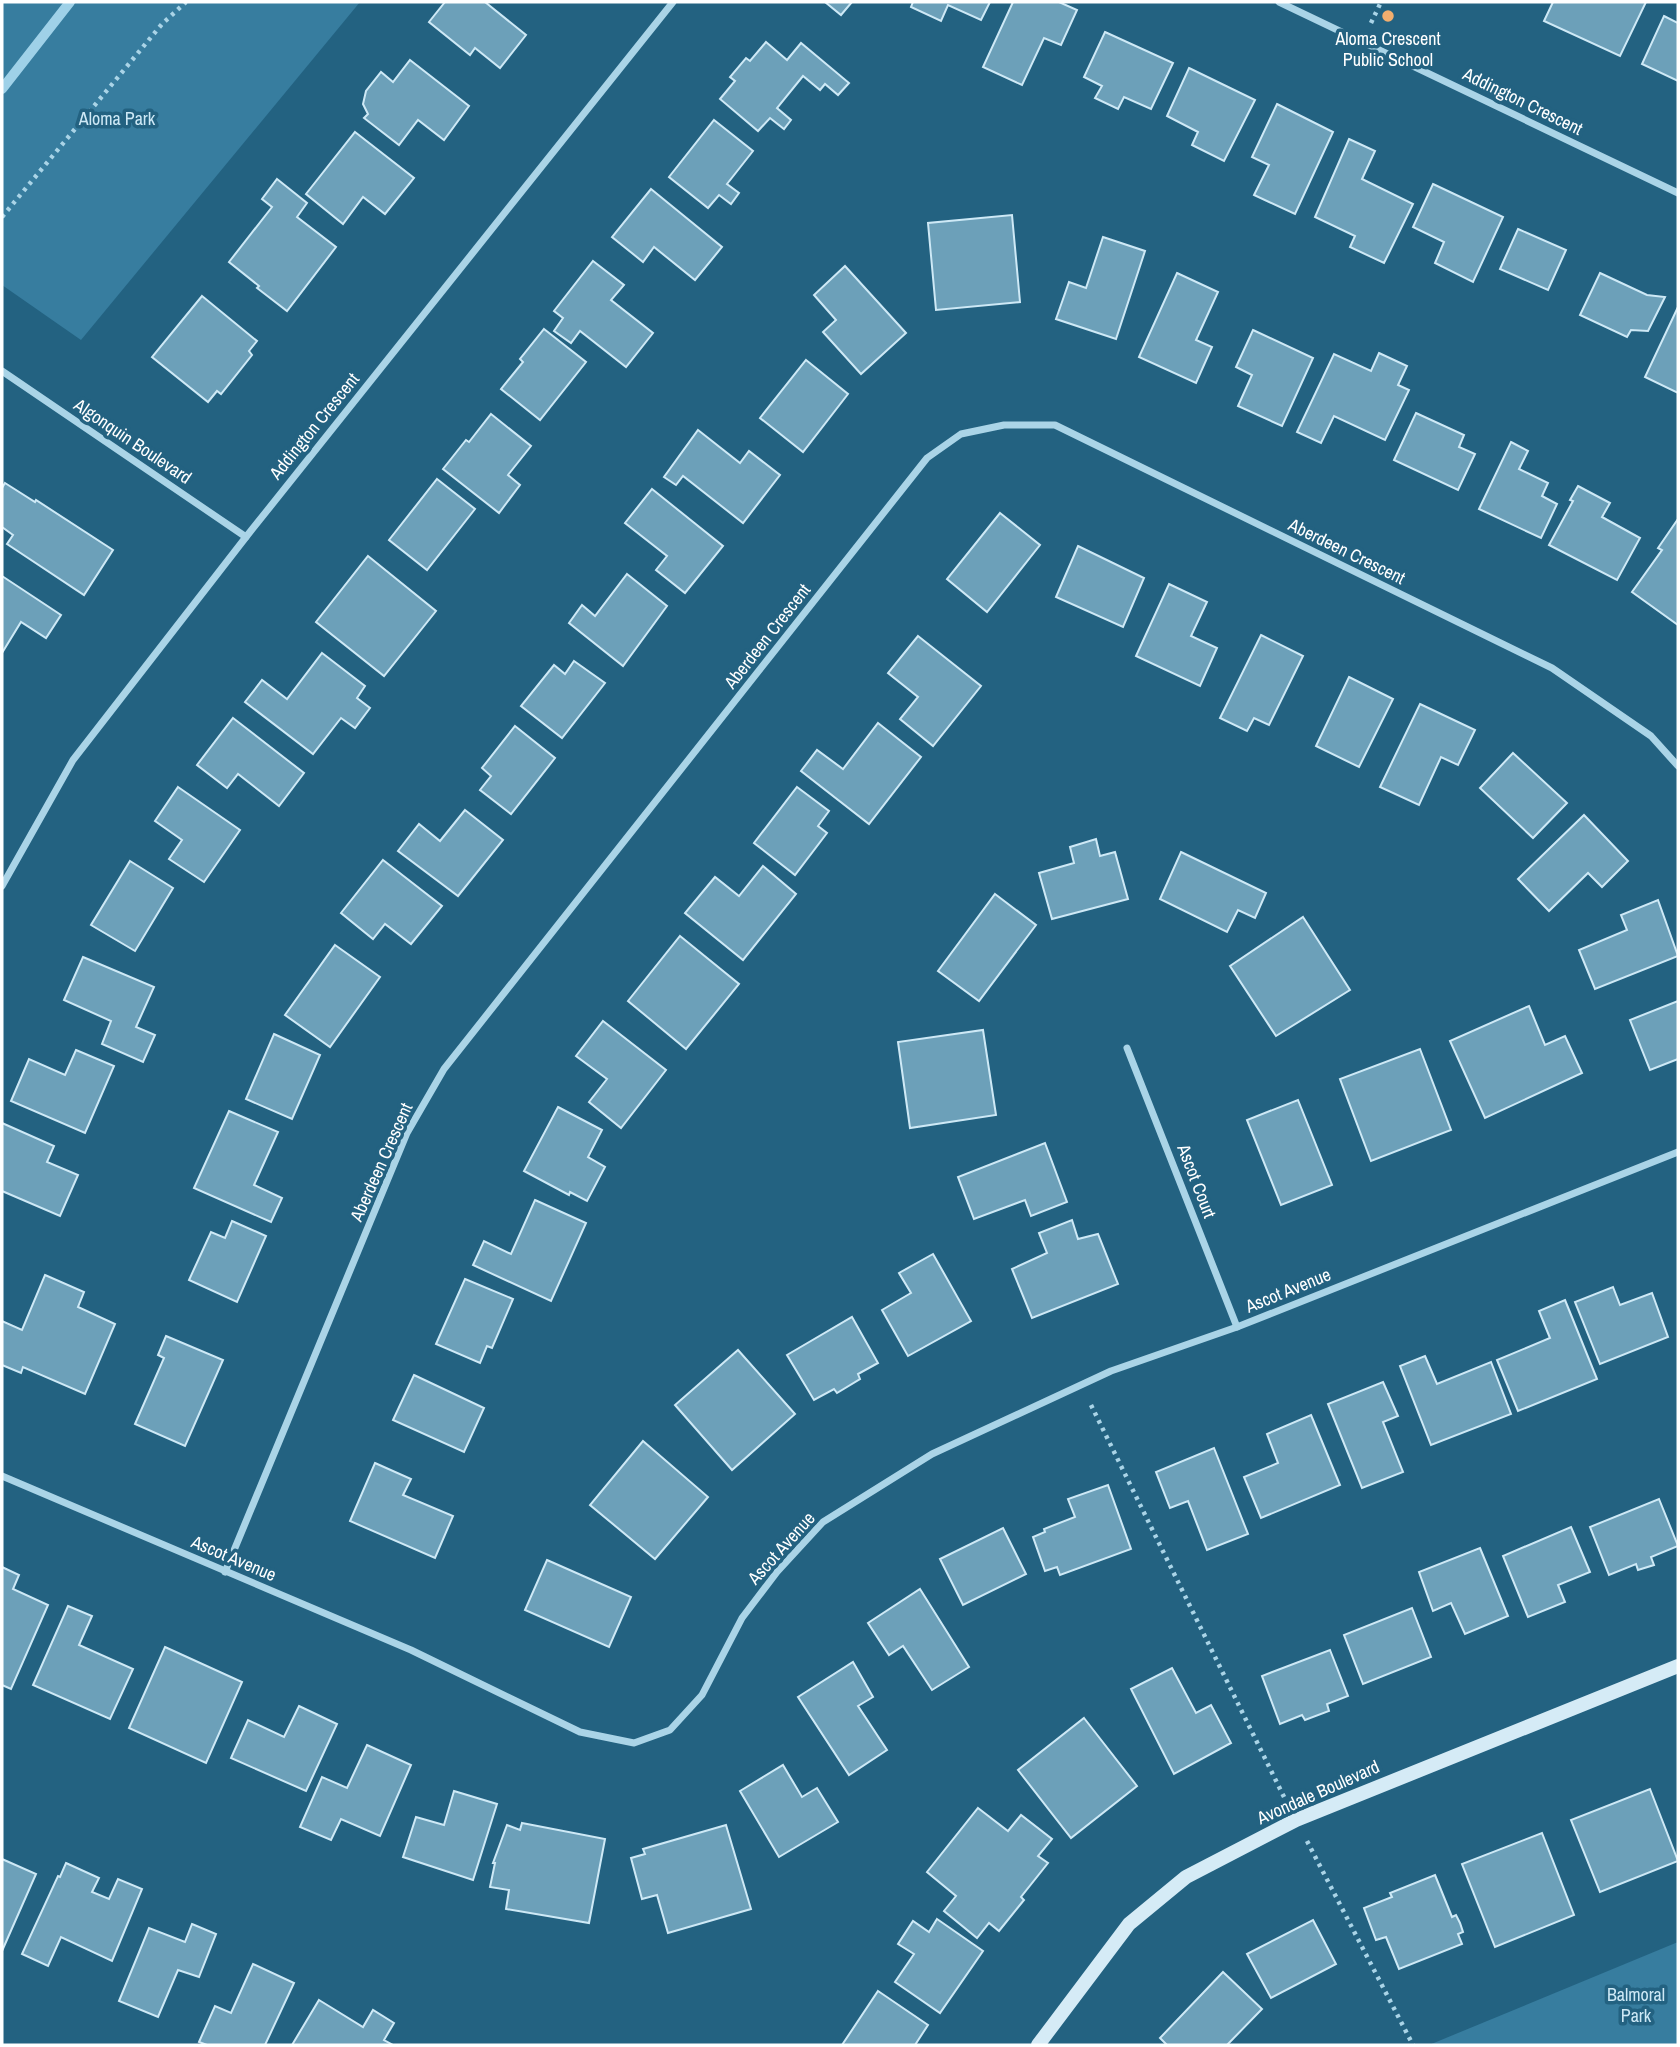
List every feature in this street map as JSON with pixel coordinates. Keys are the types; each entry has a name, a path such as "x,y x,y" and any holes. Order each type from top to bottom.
{"street":[{"name":"Addington Crescent","path":"2,886 74,760 246,537 673,2"},
{"name":"Addington Crescent","path":"1279,2 1678,193"},
{"name":"Algonquin Boulevard","path":"2,371 246,537"},
{"name":"Aberdeen Crescent","path":"225,1572 407,1133 444,1069 927,458 961,434 1004,425 1055,425 1552,668 1651,736 1678,766"},
{"name":"Ascot Court","path":"1127,1048 1237,1327"},
{"name":"Ascot Avenue","path":"2,1476 411,1650 580,1732 634,1743 670,1730 702,1695 742,1618 777,1572 823,1522 932,1454 1111,1371 1237,1327 1678,1152"},
{"name":"Avondale Boulevard","path":"1038,2045 1129,1924 1186,1877 1296,1820 1678,1665"}],"path":[{"path":"2,217 162,24 186,2"},
{"path":"1081,1384 1296,1820 1413,2045"}],"green space":[{"name":"Aloma Park","path":"2,2 360,2 81,340 2,285"},
{"name":"Balmoral Park","path":"1678,1942 1678,2045 1429,2045"}],"building":[{"path":"445,2 485,2 526,35 500,68 475,48 470,55 429,22"},
{"path":"825,2 852,2 841,15"},
{"path":"913,2 990,2 981,20 948,5 941,21 911,7"},
{"path":"1013,2 1059,2 1077,10 1061,45 1044,38 1022,85 983,67"},
{"path":"1553,2 1646,2 1620,56 1544,21"},
{"path":"1664,16 1678,23 1678,81 1642,64"},
{"path":"1105,32 1173,63 1151,109 1124,97 1118,109 1095,98 1102,86 1084,77"},
{"path":"766,42 787,60 801,43 849,83 838,95 825,84 820,90 803,76 777,108 791,120 784,129 770,118 758,131 720,99 735,81 730,77 746,58 750,61"},
{"path":"410,60 469,106 444,140 418,120 399,145 364,118 368,114 363,104 366,91 381,72 393,82"},
{"path":"1189,68 1255,100 1224,161 1192,145 1198,132 1167,116"},
{"path":"1277,104 1333,132 1295,214 1254,195 1269,165 1252,157"},
{"path":"714,120 753,151 727,184 739,193 731,204 719,195 708,208 669,177"},
{"path":"355,132 414,178 385,214 363,197 343,224 306,194"},
{"path":"1349,139 1375,151 1362,179 1413,204 1384,263 1350,247 1355,236 1315,217"},
{"path":"277,179 307,203 297,217 336,247 287,311 229,262 272,207 262,199"},
{"path":"1433,184 1503,217 1473,282 1435,263 1444,242 1413,227"},
{"path":"651,189 722,247 695,280 654,247 643,262 612,237"},
{"path":"1012,215 1020,302 936,310 928,223"},
{"path":"1518,229 1566,250 1548,290 1500,269"},
{"path":"1103,237 1145,251 1116,339 1056,319 1069,282 1086,288"},
{"path":"593,261 624,285 611,300 653,333 626,367 580,331 571,343 554,331 563,318 554,311"},
{"path":"845,266 906,333 861,374 823,332 836,320 814,295"},
{"path":"1177,273 1218,292 1196,340 1212,347 1196,383 1139,357"},
{"path":"1600,273 1647,295 1665,297 1648,331 1631,330 1627,337 1580,315"},
{"path":"202,296 257,341 249,351 252,355 221,394 217,391 208,402 152,357"},
{"path":"1678,307 1678,393 1645,377"},
{"path":"544,329 586,362 540,420 501,389 523,362 520,359"},
{"path":"1253,330 1313,358 1282,426 1238,406 1252,375 1236,367"},
{"path":"1379,353 1407,366 1398,385 1409,390 1385,440 1334,416 1321,443 1297,432 1334,354 1371,371"},
{"path":"806,360 848,394 803,452 760,418"},
{"path":"1416,413 1464,435 1459,447 1475,454 1458,490 1394,460"},
{"path":"491,414 531,446 508,475 520,485 499,513 443,469"},
{"path":"698,430 740,463 749,451 780,475 743,523 683,476 676,485 664,477"},
{"path":"1511,442 1528,451 1519,469 1548,483 1542,496 1557,504 1541,538 1479,509"},
{"path":"437,479 475,509 427,570 389,540"},
{"path":"5,483 113,550 84,595 7,544 13,535 2,527 2,488"},
{"path":"1578,486 1610,503 1602,517 1640,538 1617,580 1549,545 1573,501 1570,500"},
{"path":"652,489 723,546 685,593 656,570 667,556 625,523"},
{"path":"1000,513 1040,545 987,612 947,579"},
{"path":"1678,519 1678,625 1632,592 1662,550 1658,548"},
{"path":"1078,546 1144,578 1123,627 1056,597"},
{"path":"368,556 436,611 384,676 316,622"},
{"path":"627,574 667,606 623,666 569,623 582,605 595,616"},
{"path":"2,576 61,615 46,638 21,622 2,653"},
{"path":"1169,584 1207,602 1191,636 1217,648 1200,686 1136,656"},
{"path":"1261,635 1303,656 1269,725 1254,718 1247,731 1220,718"},
{"path":"918,636 981,686 933,746 900,719 918,697 888,673"},
{"path":"322,653 365,686 357,698 370,708 355,728 341,718 313,754 245,702 262,680 287,699"},
{"path":"574,661 605,683 562,738 521,706 554,665 565,674"},
{"path":"1349,677 1393,699 1359,767 1316,746"},
{"path":"1420,704 1475,730 1458,765 1441,757 1419,805 1380,787"},
{"path":"233,718 304,773 279,806 238,774 227,788 197,765"},
{"path":"878,723 921,757 869,824 801,771 817,750 843,769"},
{"path":"515,726 555,758 511,814 480,790 491,776 482,768"},
{"path":"1513,753 1567,803 1533,838 1480,788"},
{"path":"178,787 240,830 204,882 169,859 182,840 155,821"},
{"path":"797,787 829,811 818,826 827,833 795,875 754,843"},
{"path":"465,810 503,840 458,896 398,851 419,824 440,841"},
{"path":"1584,815 1628,861 1602,887 1588,873 1549,911 1518,879"},
{"path":"1096,839 1100,856 1115,852 1128,899 1052,919 1039,873 1074,863 1070,847"},
{"path":"1181,852 1266,893 1255,918 1238,910 1227,932 1160,899"},
{"path":"383,860 442,906 411,944 385,924 373,939 341,913"},
{"path":"130,861 173,888 135,951 91,925"},
{"path":"763,866 796,894 743,960 685,913 715,877 739,896"},
{"path":"995,894 1036,925 979,1001 938,971"},
{"path":"1658,900 1678,956 1595,989 1579,950 1627,930 1621,915"},
{"path":"1303,917 1350,990 1276,1036 1230,966"},
{"path":"680,936 739,984 686,1049 628,1001"},
{"path":"335,945 380,977 330,1047 285,1015"},
{"path":"83,957 154,987 136,1027 155,1035 143,1062 102,1044 111,1021 64,1000"},
{"path":"1678,1001 1678,1059 1650,1070 1630,1020"},
{"path":"1529,1006 1545,1045 1565,1036 1582,1073 1485,1118 1450,1041"},
{"path":"603,1021 666,1070 621,1128 589,1102 607,1079 576,1056"},
{"path":"983,1030 996,1115 910,1128 898,1042"},
{"path":"274,1034 320,1055 292,1119 246,1099"},
{"path":"1420,1049 1451,1130 1371,1161 1340,1079"},
{"path":"76,1050 114,1066 85,1133 11,1101 29,1059 65,1075"},
{"path":"1298,1100 1332,1185 1281,1205 1247,1120"},
{"path":"558,1107 602,1130 588,1157 605,1167 587,1201 570,1192 569,1195 524,1171"},
{"path":"229,1111 278,1132 254,1185 282,1198 271,1222 194,1188"},
{"path":"2,1123 54,1146 47,1162 78,1175 60,1216 2,1191"},
{"path":"1045,1143 1067,1202 1031,1216 1025,1200 974,1219 958,1177"},
{"path":"535,1200 586,1223 551,1301 473,1265 484,1241 511,1254"},
{"path":"1072,1220 1078,1239 1098,1234 1118,1284 1032,1318 1012,1269 1047,1253 1039,1233"},
{"path":"232,1221 266,1236 237,1302 189,1280 211,1232 225,1238"},
{"path":"933,1254 971,1321 908,1356 882,1310 911,1293 899,1273"},
{"path":"45,1275 84,1292 78,1307 115,1324 85,1394 23,1367 21,1373 2,1365 2,1321 22,1330"},
{"path":"465,1279 513,1299 492,1348 487,1346 480,1363 436,1344"},
{"path":"1613,1287 1620,1305 1652,1293 1668,1337 1600,1364 1575,1302"},
{"path":"1565,1300 1597,1379 1518,1411 1497,1360 1550,1338 1539,1311"},
{"path":"852,1317 878,1363 858,1374 860,1379 837,1393 834,1389 814,1400 787,1355"},
{"path":"166,1336 223,1360 185,1446 135,1424 164,1358 158,1355"},
{"path":"738,1350 795,1414 732,1470 675,1405"},
{"path":"1425,1356 1437,1384 1491,1362 1511,1414 1431,1445 1400,1366"},
{"path":"414,1375 484,1408 464,1452 393,1420"},
{"path":"1383,1382 1398,1416 1383,1422 1403,1472 1362,1488 1328,1404"},
{"path":"1311,1415 1340,1485 1261,1518 1244,1477 1278,1463 1267,1434"},
{"path":"643,1441 708,1497 655,1559 590,1505"},
{"path":"1214,1448 1248,1534 1207,1550 1188,1501 1170,1508 1156,1472"},
{"path":"375,1463 411,1479 403,1495 453,1516 435,1558 350,1521"},
{"path":"1108,1485 1131,1549 1060,1575 1057,1567 1045,1571 1033,1537 1045,1532 1044,1529 1075,1517 1068,1499"},
{"path":"1659,1499 1678,1546 1651,1557 1654,1565 1638,1570 1636,1564 1609,1575 1590,1527"},
{"path":"1571,1527 1590,1572 1558,1585 1565,1602 1528,1617 1503,1556"},
{"path":"1003,1528 1026,1574 963,1605 940,1559"},
{"path":"1480,1548 1508,1616 1465,1634 1451,1603 1433,1611 1419,1572"},
{"path":"547,1560 631,1597 609,1647 525,1610"},
{"path":"2,1567 19,1575 13,1589 48,1605 11,1689 2,1685"},
{"path":"920,1589 969,1667 932,1690 903,1646 889,1655 868,1623"},
{"path":"68,1606 92,1616 79,1645 133,1669 110,1719 33,1685"},
{"path":"1412,1608 1431,1657 1363,1684 1344,1635"},
{"path":"165,1647 242,1682 206,1763 129,1728"},
{"path":"1330,1650 1348,1696 1327,1704 1329,1711 1305,1720 1302,1715 1280,1724 1262,1676"},
{"path":"853,1662 873,1697 858,1706 887,1750 849,1775 798,1697"},
{"path":"1172,1668 1196,1713 1211,1705 1231,1743 1174,1774 1131,1689"},
{"path":"299,1706 337,1724 306,1791 231,1758 248,1720 284,1737"},
{"path":"1084,1718 1137,1786 1071,1838 1018,1770"},
{"path":"367,1745 411,1765 380,1836 341,1819 331,1840 300,1827 322,1777 347,1788"},
{"path":"783,1765 802,1797 817,1788 838,1822 779,1857 740,1791"},
{"path":"1650,1789 1678,1861 1600,1892 1571,1820"},
{"path":"454,1791 497,1804 473,1880 403,1857 416,1817 444,1825"},
{"path":"978,1808 1008,1831 1021,1815 1052,1839 1038,1856 1048,1863 1021,1897 1024,1900 999,1931 989,1923 977,1938 944,1911 956,1896 927,1872"},
{"path":"522,1823 605,1839 589,1923 506,1909 509,1890 490,1887 493,1863 507,1825 520,1830"},
{"path":"726,1825 751,1909 668,1933 657,1895 642,1899 631,1858 645,1854 643,1849"},
{"path":"1542,1833 1574,1915 1495,1947 1462,1864"},
{"path":"2,1859 36,1874 2,1951"},
{"path":"66,1863 99,1878 92,1892 109,1899 118,1879 142,1889 112,1961 61,1937 48,1966 22,1954"},
{"path":"1435,1875 1452,1917 1456,1915 1460,1923 1463,1932 1458,1934 1462,1944 1399,1969 1386,1937 1376,1940 1364,1908 1392,1897 1390,1893"},
{"path":"937,1919 983,1951 940,2013 895,1982 914,1954 898,1944 913,1921 929,1932"},
{"path":"1313,1920 1336,1964 1271,1998 1247,1954"},
{"path":"192,1924 216,1934 199,1977 178,1970 158,2017 119,2001 149,1928 185,1942"},
{"path":"253,1964 294,1983 265,2045 207,2045 199,2042 215,2006 231,2013"},
{"path":"1223,1972 1262,2009 1227,2045 1167,2045 1160,2038"},
{"path":"878,1991 928,2025 915,2045 842,2045"},
{"path":"319,2000 363,2027 373,2010 394,2023 384,2040 393,2045 292,2045"}],"waterway":[{"path":"2,89 70,2"}],"place":[{"name":"Aloma Crescent Public School","path":"1388,16"}]}
